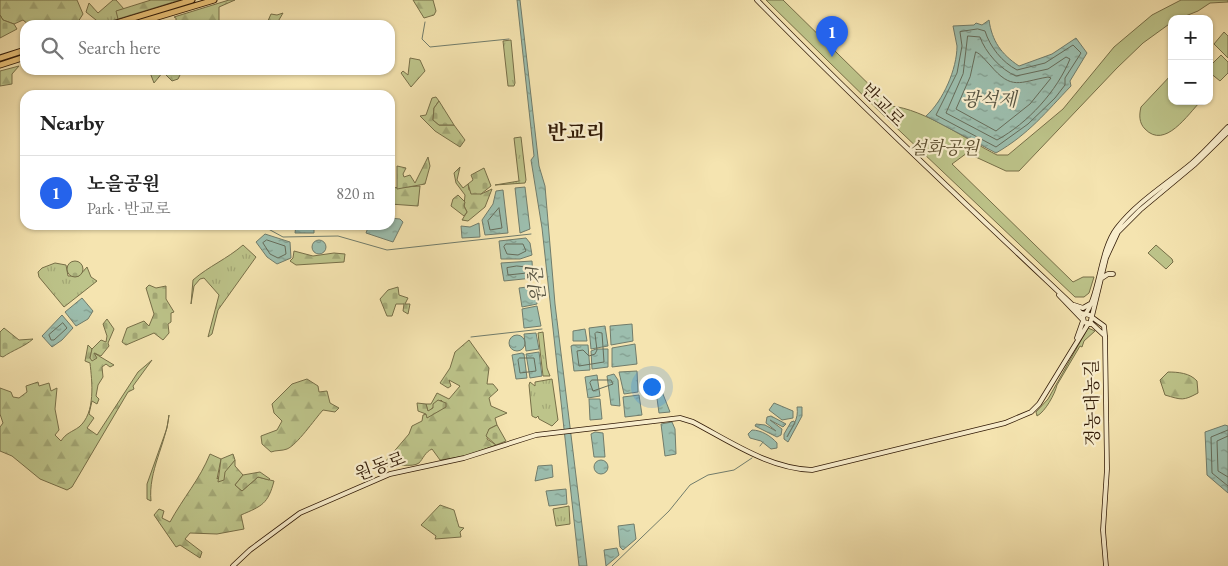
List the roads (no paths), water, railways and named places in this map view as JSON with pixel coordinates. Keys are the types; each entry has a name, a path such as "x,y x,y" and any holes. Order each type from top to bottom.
{"highway":[{"path":"126,20 192,0"},
{"path":"148,20 214,0"},
{"path":"0,58 20,52"},
{"path":"0,65 20,59"}],"street":[{"name":"반교로","path":"756,0 1057,291 1085,314 1093,317 1104,328"},
{"path":"1072,350 1090,304 1104,254 1115,229 1192,163 1228,127"},
{"path":"1072,350 1093,317 1106,258 1118,232 1136,213 1194,165 1228,132"},
{"path":"1100,280 1107,274 1113,274"},
{"name":"반교로","path":"1057,291 1063,301 1083,321 1090,324"},
{"path":"1072,304 1083,308 1090,304"},
{"name":"정농대농길","path":"1090,324 1104,336"},
{"path":"1098,329 1104,328"},
{"name":"정농대농길","path":"1104,328 1107,469 1103,516 1106,566"},
{"name":"원동로","path":"234,566 250,550 300,512 370,482 405,470 464,458 522,439 554,432 673,417 693,422 769,462 795,469 812,470 1005,423 1035,408 1045,397 1072,350"}],"water":[{"path":"517,0 520,0 539,166 545,186 555,304 587,566 579,566 542,228 531,160 534,156"},
{"name":"광석제","path":"989,20 992,34 998,46 1007,57 1019,66 1052,54 1076,38 1087,53 1070,81 1071,86 1028,130 996,153 926,116 938,102 948,84 955,65 957,46 953,26 974,25 976,23 982,25"},
{"path":"525,187 530,229 520,233 515,188"},
{"path":"503,190 508,233 485,235 482,220 493,204 496,191"},
{"path":"395,218 400,219 403,222 393,242 366,233 367,230 395,230"},
{"path":"479,223 480,237 462,238 461,226 470,227"},
{"path":"295,230 314,230 314,233 295,233"},
{"path":"265,234 290,242 291,258 277,264 267,257 256,242"},
{"path":"526,238 530,243 532,255 520,259 501,259 499,241"},
{"path":"316,240 322,240 326,247 322,254 316,254 312,250 312,244"},
{"path":"532,261 533,278 504,281 501,263"},
{"path":"535,286 537,304 522,307 519,288"},
{"path":"82,298 93,311 88,319 76,326 65,312"},
{"path":"537,306 541,326 524,328 522,309"},
{"path":"62,315 73,328 62,340 52,347 42,336"},
{"path":"632,324 633,341 611,345 610,326"},
{"path":"605,326 608,346 591,349 589,328"},
{"path":"585,329 587,341 573,341 573,331"},
{"path":"536,333 539,349 526,351 524,334"},
{"path":"517,335 523,337 525,343 523,349 517,351 511,349 509,343 511,337"},
{"path":"635,344 637,364 612,367 612,348"},
{"path":"588,345 590,370 574,371 571,346"},
{"path":"608,349 608,367 592,369 591,351"},
{"path":"539,352 542,376 530,378 526,354"},
{"path":"524,354 527,378 516,379 512,355"},
{"path":"637,371 638,392 624,394 619,372"},
{"path":"614,374 618,380 620,406 611,405 607,376"},
{"path":"597,375 600,396 588,398 585,377"},
{"path":"661,389 670,412 659,413 656,391"},
{"path":"639,395 642,415 625,417 623,397"},
{"path":"589,399 600,399 602,419 590,420"},
{"path":"774,403 793,411 793,418 782,420 769,410"},
{"path":"797,407 802,407 802,416 788,442 784,439 784,434 791,422 795,422"},
{"path":"771,416 786,424 783,427 770,420 782,429 781,435 777,437 755,426 756,424 765,425 776,431 766,423 767,417"},
{"path":"672,422 675,429 676,454 665,456 661,424"},
{"path":"1225,425 1228,426 1228,493 1207,475 1205,432"},
{"path":"752,430 769,436 777,443 777,448 771,449 761,441 750,438 748,434"},
{"path":"595,432 603,433 605,457 594,457 591,434"},
{"path":"598,460 604,460 608,467 604,474 598,474 594,470 594,464"},
{"path":"552,465 553,477 535,481 538,466"},
{"path":"566,489 567,504 549,506 546,491"},
{"path":"634,524 636,539 623,550 620,547 618,526"},
{"path":"617,548 619,555 606,566 604,550"}],"waterway":[{"path":"425,22 422,39 430,47 509,39"},
{"path":"270,230 283,237 338,236 387,250 531,234"},
{"path":"471,337 542,329"},
{"path":"760,446 763,442"},
{"path":"612,566 669,511 690,485 708,475 734,470 752,458"}],"place":[{"name":"노을공원","path":"832,57"}],"district":[{"name":"반교리","path":"576,132"}],"park label":[{"name":"설화공원","path":"944,148"}],"water label":[{"name":"원천","path":"536,285"}]}
